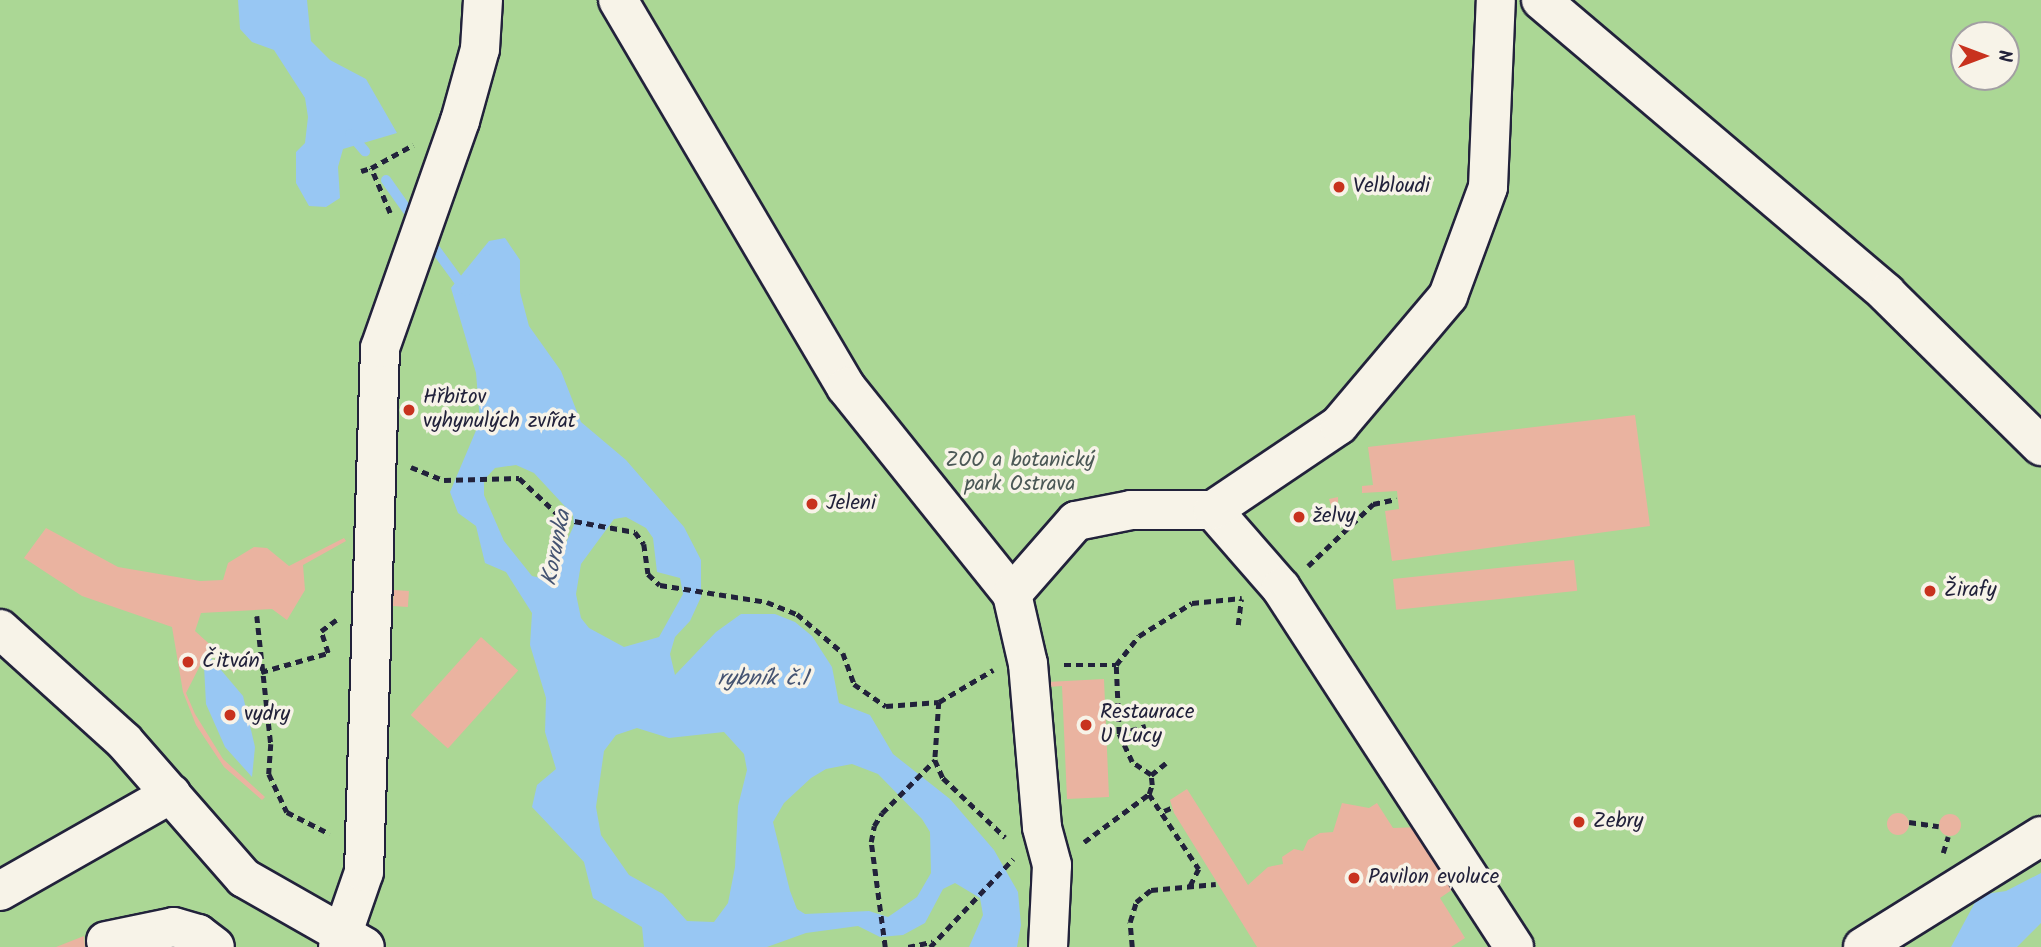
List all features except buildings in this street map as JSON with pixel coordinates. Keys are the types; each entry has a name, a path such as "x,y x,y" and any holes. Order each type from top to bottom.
{"lane":[{"path":"0,629 124,741 244,877 349,943 364,872 380,348 480,49 484,0"},
{"path":"618,0 846,387 1013,594 1028,664 1042,827 1052,865 1048,947"},
{"path":"1013,594 1076,521 1131,510 1213,510 1339,425 1448,296 1488,187 1496,0"},
{"path":"1541,0 1886,293 2041,446"},
{"path":"1213,510 1281,588 1514,947"},
{"path":"0,891 171,794"},
{"path":"1863,947 2041,836"},
{"path":"106,941 174,927 198,934 215,947"}],"path":[{"path":"361,171 371,168"},
{"path":"444,480 505,476 531,486 563,519 629,531 642,539 648,574 656,583 767,602 797,614 843,653 854,684 886,706 940,702 993,670 1028,664 1116,665 1119,734 1132,762 1150,775"},
{"path":"1238,625 1241,598"},
{"path":"257,616 261,672 271,744 269,774 287,812 307,826 365,843"},
{"path":"261,672 319,656"},
{"path":"940,702 935,760 943,778 1011,843"},
{"path":"1119,734 1146,726"},
{"path":"885,947 871,842 874,826 888,807 935,760"},
{"path":"1150,775 1166,763"},
{"path":"1150,775 1149,794 1164,811 1199,869 1190,887"},
{"path":"1052,865 1149,794"},
{"path":"1164,811 1172,807"},
{"path":"1909,822 1939,826"},
{"path":"908,947 931,945 1012,859"},
{"path":"1132,947 1130,922 1136,902 1151,890 1216,884"}],"green space":[{"name":"ZOO a botanický park Ostrava","path":"0,0 2041,0 2041,947 0,947"}],"water":[{"path":"238,0 307,0 311,41 330,60 366,79 397,133 343,149 338,167 340,198 326,207 309,206 296,183 296,152 305,143 308,117 305,98 274,50 252,42 240,29"},
{"name":"rybník č.1","path":"505,238 520,260 520,292 529,326 561,371 581,422 626,460 684,527 701,560 701,597 690,621 675,637 670,654 675,675 716,632 741,614 775,614 795,622 812,636 832,667 839,703 870,715 893,754 950,799 994,850 1018,892 1021,925 1017,947 969,947 983,915 980,898 955,883 943,889 925,923 903,935 880,937 858,926 806,933 767,947 644,947 642,927 593,898 584,862 532,807 537,785 556,769 545,732 546,698 530,645 532,613 506,572 485,563 476,526 458,513 450,492 480,421 476,373 451,288 489,241","holes":["516,465 534,473 573,515 574,525 554,570 545,579 532,576 504,541 484,495 484,480 495,468","626,517 646,528 653,538 657,572 680,578 683,594 659,637 624,647 589,628 581,618 576,594 581,564 614,519","637,728 669,738 724,732 744,754 747,770 738,806 735,867 728,903 714,922 687,921 663,894 629,875 601,835 596,807 604,751 616,735","852,764 878,774 922,819 930,832 931,873 917,897 888,917 869,911 805,914 797,909 773,822 784,803 811,778 826,769"]},
{"path":"210,657 243,696 255,747 252,777 225,747 206,704 204,666"},
{"path":"2041,873 2041,923 2017,947 1951,947 1979,895 2006,891"}],"waterway":[{"name":"Korunka","path":"350,134 365,151"},
{"name":"Korunka","path":"386,180 415,221"},
{"name":"Korunka","path":"428,239 466,291"}],"place":[{"name":"Velbloudi","path":"1339,187"},
{"name":"Hřbitov vyhynulých zvířat","path":"409,410"},
{"name":"Jeleni","path":"812,504"},
{"name":"želvy","path":"1299,517"},
{"name":"Žirafy","path":"1930,591"},
{"name":"Čitván","path":"188,662"},
{"name":"vydry","path":"230,715"},
{"name":"Restaurace U Lucy","path":"1086,725"},
{"name":"Zebry","path":"1579,822"},
{"name":"Pavilon evoluce","path":"1354,878"}]}
